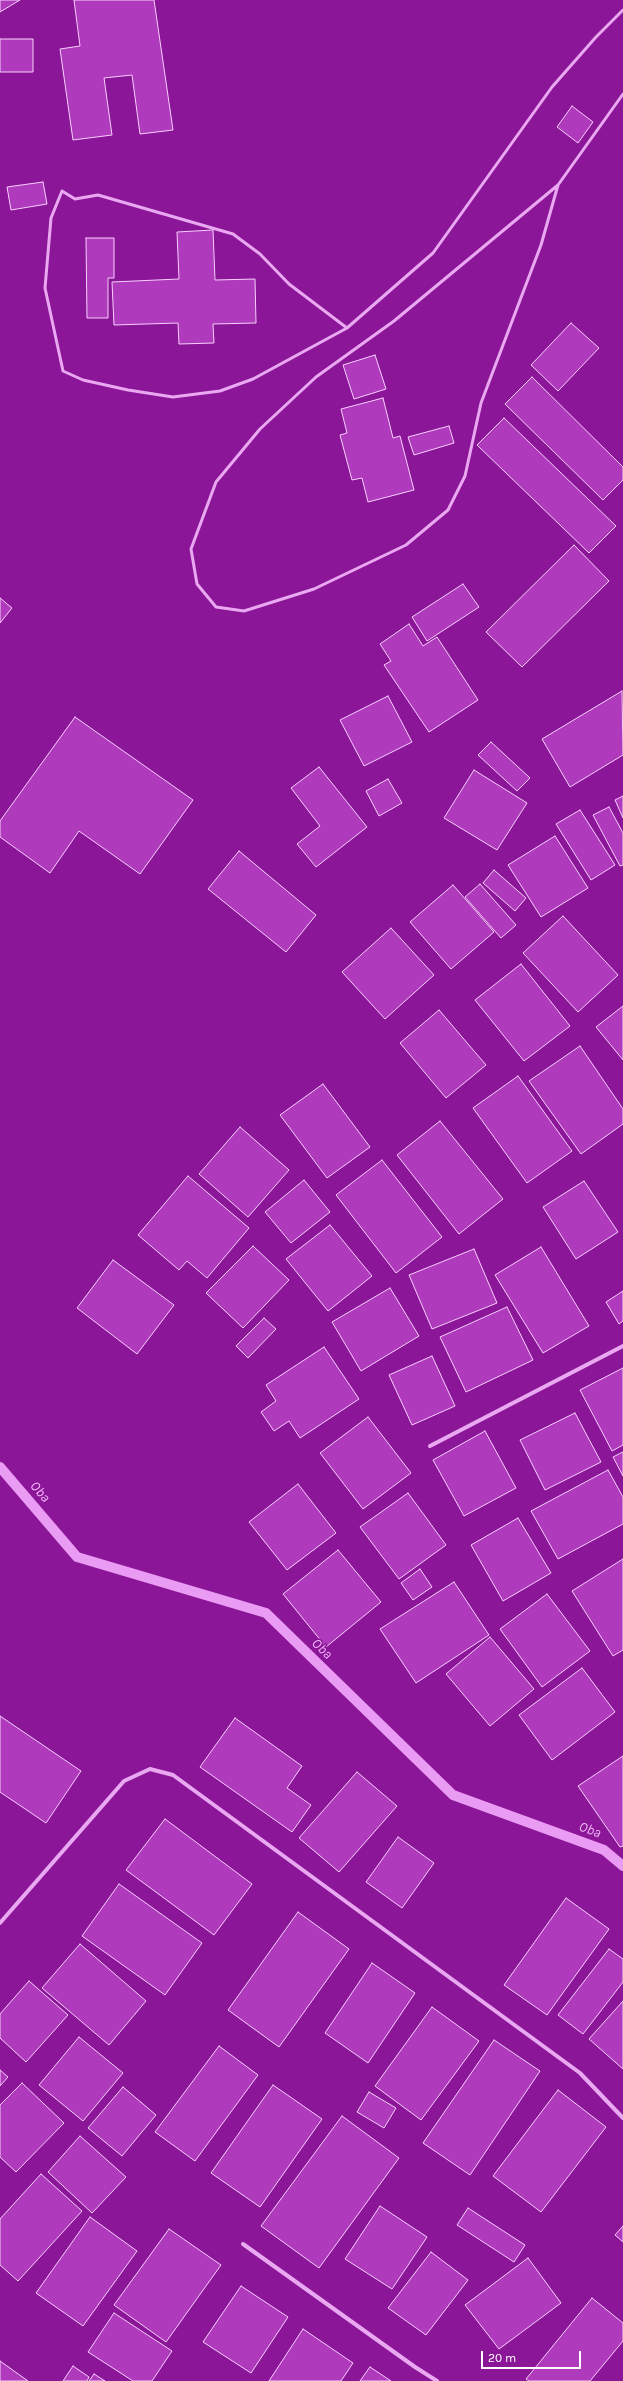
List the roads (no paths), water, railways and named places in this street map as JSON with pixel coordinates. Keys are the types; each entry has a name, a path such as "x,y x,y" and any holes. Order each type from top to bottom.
{"street":[{"path":"430,1446 623,1346"},
{"path":"0,1923 124,1782 150,1769 173,1775 580,2073 623,2118"},
{"path":"243,2244 415,2368 437,2381"}],"lane":[{"path":"347,328 290,284 260,254 233,234 98,196 75,199 62,191 51,218 45,288 63,371 91,382 173,397 220,391 254,379 347,328 433,254 552,87 596,37 623,10"},
{"path":"558,185 542,245 481,403 464,476 448,510 406,545 314,589 244,611 216,607 197,584 191,549 216,482 260,429 316,377 394,321 558,185 623,94"}],"waterway":[{"name":"Oba","path":"0,1467 77,1557 266,1613 453,1795 604,1850 623,1866"}]}
